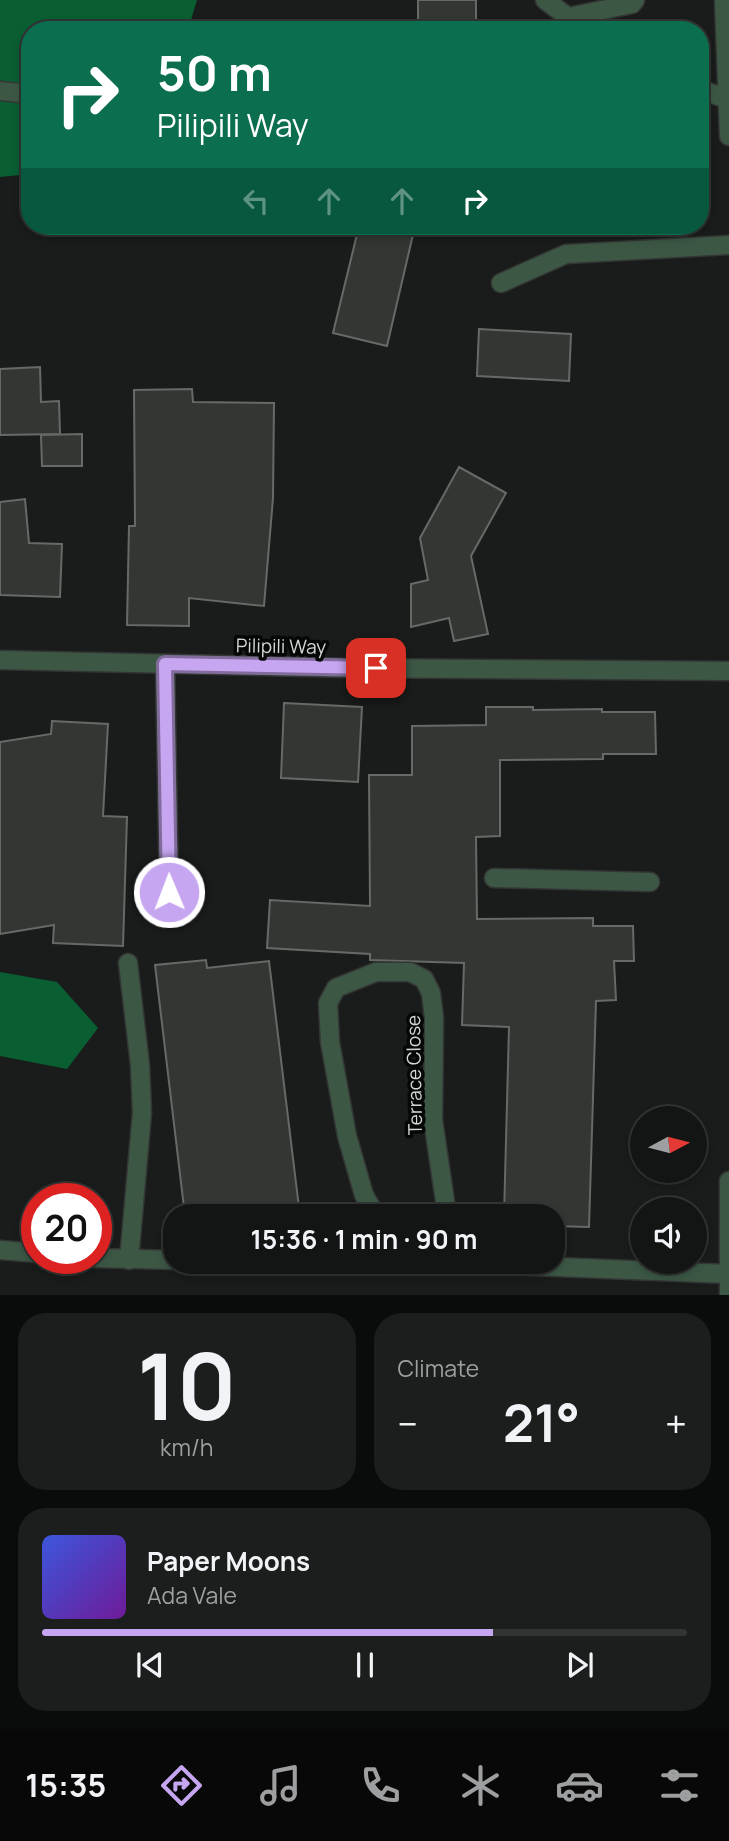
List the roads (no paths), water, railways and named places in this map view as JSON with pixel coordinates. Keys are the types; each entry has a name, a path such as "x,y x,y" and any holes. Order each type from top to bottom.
{"street":[{"path":"545,0 568,17 632,4 635,0"},
{"path":"724,0 729,136"},
{"path":"0,91 21,93"},
{"path":"709,92 729,99"},
{"path":"501,283 566,254 729,245"},
{"name":"Pilipili Way","path":"0,660 729,671"},
{"path":"165,664 169,892"},
{"path":"494,878 650,882"},
{"path":"128,963 142,1113 128,1260"},
{"name":"Terrace Close","path":"369,1204 364,1195 347,1136 330,1042 328,1003 336,988 376,972 410,972 424,979 431,993 434,1017 433,1120 445,1204"},
{"path":"729,1183 729,1295"},
{"path":"0,1250 21,1252"},
{"path":"112,1259 163,1260"},
{"path":"565,1267 729,1274"}]}
